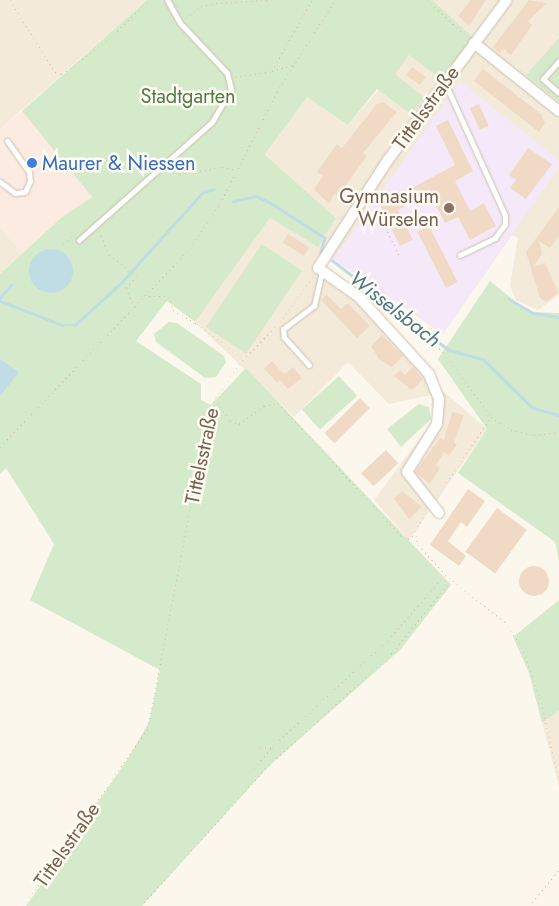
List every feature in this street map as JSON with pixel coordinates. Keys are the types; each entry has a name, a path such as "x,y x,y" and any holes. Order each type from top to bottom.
{"street":[{"name":"Tittelsstraße","path":"320,269 366,192 507,0"},
{"path":"474,43 559,111"},
{"path":"320,269 372,311 433,381 439,399 437,424 407,472 439,513"}],"lane":[{"path":"79,240 212,122 224,105 231,89 229,79 180,23 167,0"},
{"path":"559,61 543,79 559,93"},
{"path":"445,82 505,215 504,224 495,238 460,256"},
{"path":"0,182 15,193 25,192 30,181 29,172 7,141"},
{"path":"309,365 284,337 283,329 314,306 320,269"}],"path":[{"path":"10,0 55,72 62,74 110,38 149,0"},
{"path":"180,23 201,6 269,0"},
{"path":"272,71 312,0"},
{"path":"0,447 148,296 187,252 239,170 293,66 335,0"},
{"path":"427,0 474,43"},
{"path":"229,79 293,66"},
{"path":"154,172 180,174 222,167 239,170"},
{"path":"366,192 400,257"},
{"path":"96,223 109,255 135,273 126,288 136,308"},
{"name":"Tittelsstraße","path":"24,906 148,728 210,404 243,360 292,308 320,269"},
{"path":"369,294 445,353 491,418 511,430 534,435 559,432"},
{"path":"148,296 169,296 173,310 197,324 243,360"},
{"path":"215,398 230,421 238,424 264,406 278,403 400,536 408,539 414,536 431,505 491,418"},
{"path":"414,536 451,580 506,622 518,639 538,691 559,780"},
{"path":"254,768 272,747 388,640 445,574"},
{"path":"141,906 269,765 393,652 451,580"},
{"path":"260,748 272,747"},
{"path":"528,906 559,870"}],"shaded area":[{"path":"0,0 147,0 0,129"},
{"path":"432,0 559,0 559,295 538,310 516,300 510,286 518,238 512,235 443,334 332,257 324,267 326,281 354,300 427,377 487,429 409,540 374,500 435,418 431,395 389,404 348,362 294,417 195,322 270,218 318,247 336,218 265,156 307,97 348,125 409,55 441,79 474,38"},
{"name":"Gymnasium Würselen","path":"460,81 559,160 559,167 443,334 333,259"},
{"name":"Maurer & Niessen","path":"22,111 92,197 62,217 23,253 0,228 0,129"},
{"path":"0,228 23,253 0,274"},
{"path":"559,711 559,787 542,723"}],"green space":[{"name":"Stadtgarten","path":"147,0 432,0 474,38 441,79 409,55 395,74 425,98 411,114 377,89 348,125 307,97 265,155 336,218 318,247 270,218 195,322 167,301 136,341 201,384 201,400 211,405 246,368 451,585 400,650 269,766 142,906 26,906 129,757 149,722 160,670 30,600 54,544 6,468 0,474 0,274 62,217 92,197 22,111"},
{"path":"559,38 559,102 526,75"},
{"path":"262,244 302,271 246,354 206,327"},
{"path":"490,281 528,312 559,313 559,561 555,542 458,473 487,429 438,359"},
{"path":"169,322 177,323 224,356 226,362 216,377 205,378 156,342 154,334"},
{"path":"339,376 357,396 320,430 302,409"},
{"path":"419,404 429,407 431,419 401,447 387,429"},
{"path":"559,600 559,711 542,723 529,673 513,637"}],"water":[{"path":"51,249 63,253 69,259 73,271 69,283 63,289 51,293 39,289 33,283 29,271 33,259 39,253"},
{"path":"0,359 19,372 0,396"}],"building":[{"path":"471,0 486,0 469,26 458,16"},
{"path":"529,0 547,3 528,21 532,25 511,55 504,49 500,53 493,47"},
{"path":"412,67 426,77 420,85 406,75"},
{"path":"483,69 541,114 545,123 539,132 474,81"},
{"path":"383,102 397,112 363,153 367,156 338,196 334,194 329,204 314,189 323,176 317,172 337,144 342,148 377,104"},
{"path":"479,104 489,126 480,130 470,108"},
{"path":"448,120 473,171 455,181 470,211 484,203 496,226 470,240 458,217 445,223 432,198 421,204 418,199 398,210 413,240 400,246 380,205 455,165 436,126"},
{"path":"528,148 552,164 526,199 510,188 516,180 509,175"},
{"path":"559,207 559,236 550,248 539,241 542,254 533,267 545,263 558,293 546,302 540,298 526,252"},
{"path":"429,226 458,282 446,288 417,232"},
{"path":"288,234 309,247 304,256 283,242"},
{"path":"327,295 341,309 348,303 370,326 357,338 321,300"},
{"path":"382,335 403,356 392,367 379,359 371,346"},
{"path":"272,361 285,375 277,382 264,369"},
{"path":"293,367 302,378 288,389 279,378"},
{"path":"413,367 423,379 412,390 394,376 400,370 405,375"},
{"path":"360,398 370,408 335,443 325,433"},
{"path":"452,412 464,415 454,443 457,444 449,456 444,452 436,465 440,468 430,484 415,472 440,438 444,440"},
{"path":"386,450 398,463 373,486 361,473"},
{"path":"468,489 485,501 467,527 461,522 448,541 466,556 459,566 430,545"},
{"path":"402,491 422,507 409,519 394,498"},
{"path":"497,508 527,530 495,573 465,552"},
{"path":"534,566 540,567 548,575 548,587 540,595 534,596 528,595 520,587 519,581 520,575 528,567"}],"waterway":[{"name":"Wisselsbach","path":"0,301 63,325 75,325 121,283 203,192 214,189"},
{"name":"Wisselsbach","path":"233,201 256,196 271,203 325,238 321,252"},
{"name":"Wisselsbach","path":"332,260 449,350 483,359 533,408 559,415"},
{"path":"0,298 11,285"},
{"path":"509,299 533,313 559,317"}],"place":[{"name":"Maurer & Niessen","path":"32,163"},
{"name":"Gymnasium Würselen","path":"449,208"}]}
